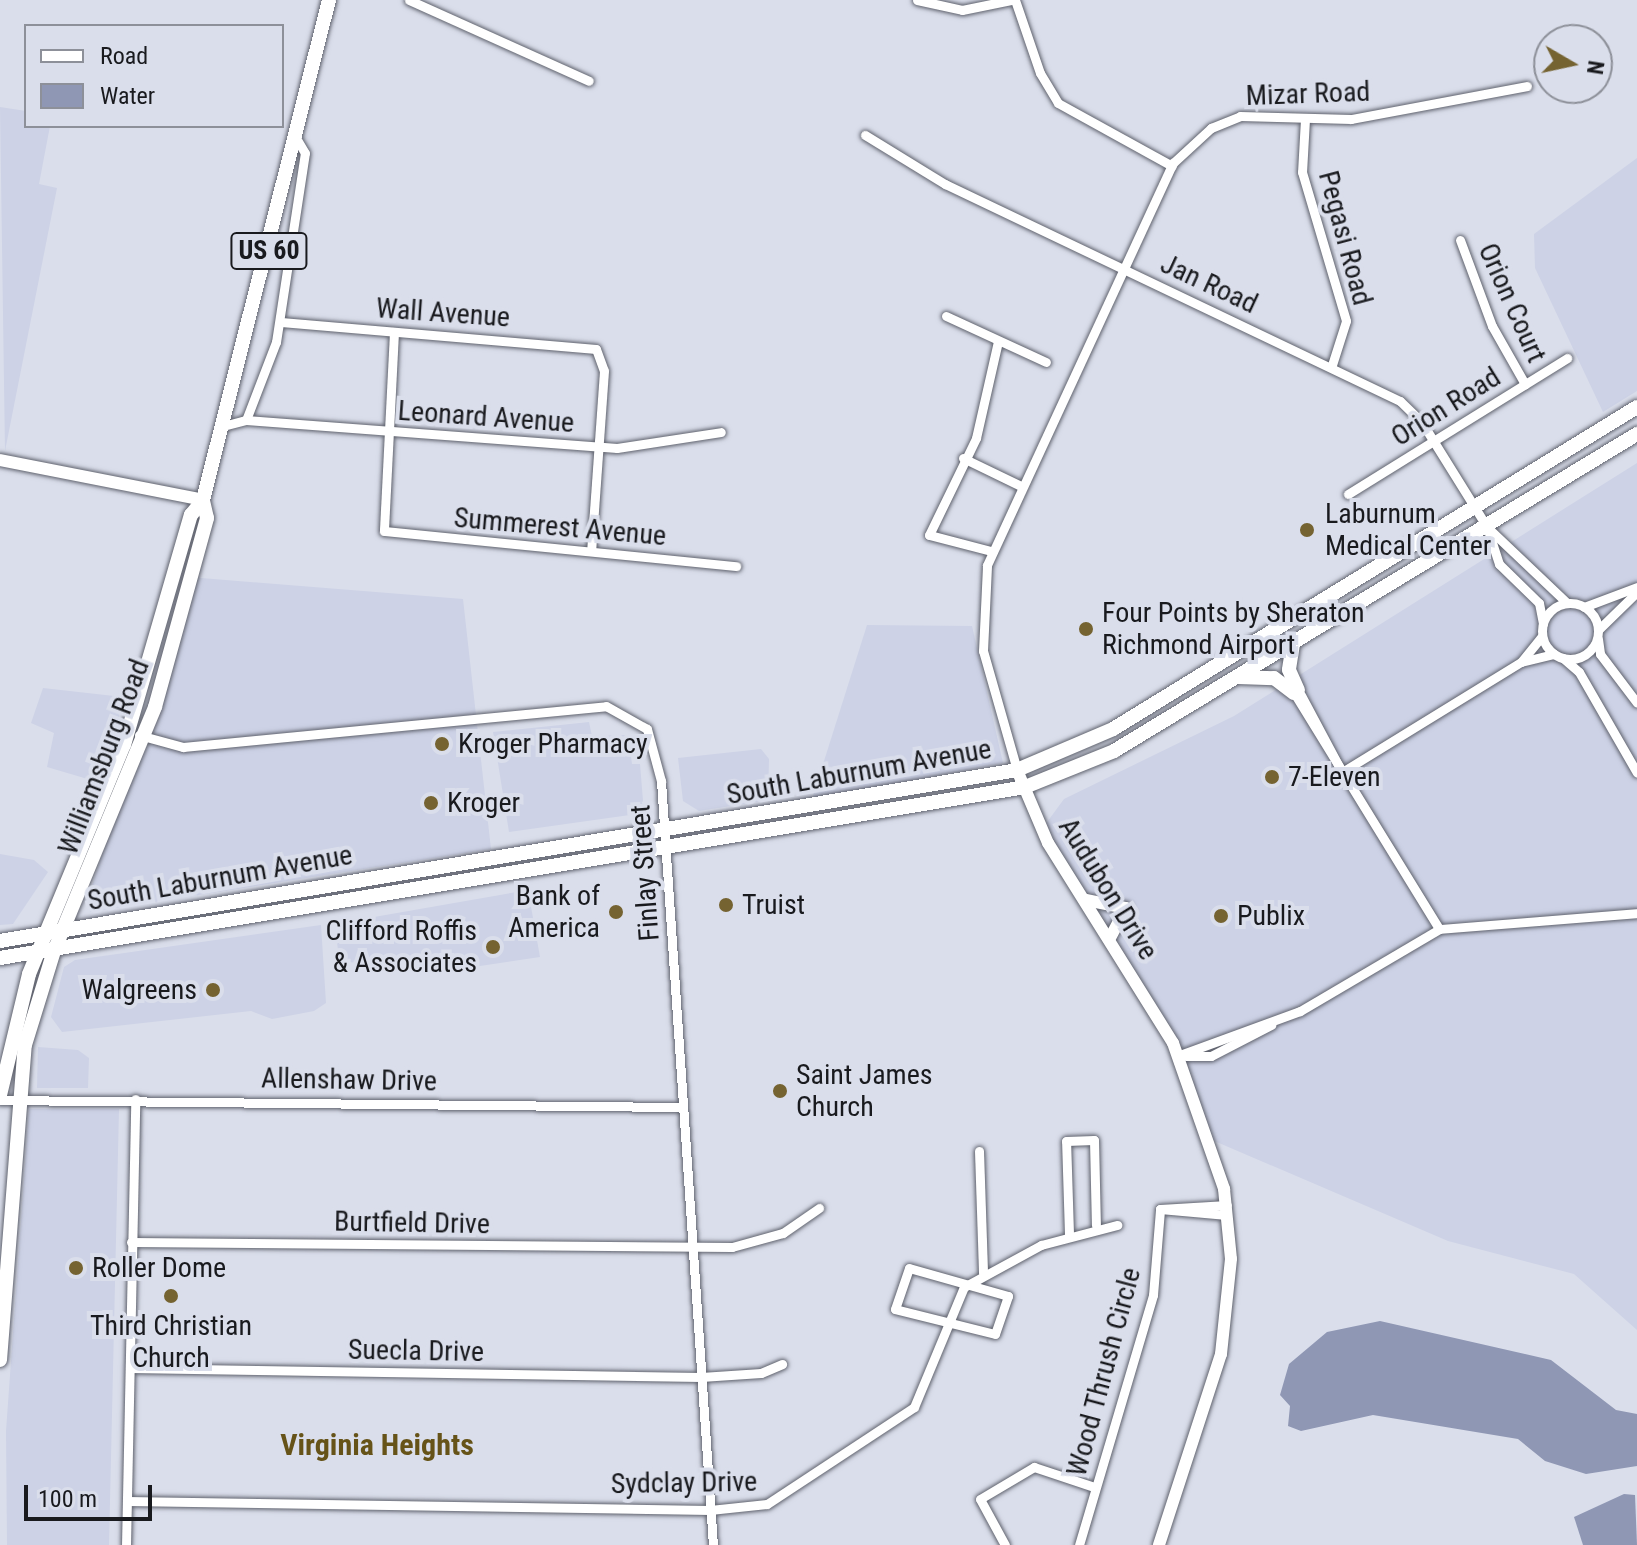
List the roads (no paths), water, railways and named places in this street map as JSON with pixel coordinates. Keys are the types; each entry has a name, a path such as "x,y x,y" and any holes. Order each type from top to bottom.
{"main road":[{"name":"Williamsburg Road","path":"0,1097 36,954 129,730 191,515 203,500 329,0"},
{"name":"South Laburnum Avenue","path":"0,941 664,832 1017,770 1113,729 1637,407"},
{"name":"South Laburnum Avenue","path":"0,958 666,852 1025,787 1100,758 1637,434"},
{"name":"Williamsburg Road","path":"0,1360 2,1287 16,1098 54,951 144,737 197,559 207,518 203,500"},
{"path":"1293,644 1290,677 1296,692"},
{"path":"1238,677 1274,678 1296,692"}],"street":[{"path":"409,0 589,81"},
{"path":"917,0 962,10 1013,0 1040,73 1058,103 1172,166"},
{"name":"Mizar Road","path":"1124,269 1172,166 1225,121 1259,113 1305,119 1366,117 1527,86"},
{"name":"Pegasi Road","path":"1305,119 1302,172 1346,321 1332,365"},
{"name":"Jan Road","path":"865,135 945,184 1332,365 1408,407 1487,527"},
{"path":"246,420 281,322 305,153 296,138"},
{"name":"Orion Court","path":"1460,240 1525,384"},
{"name":"Audubon Drive","path":"1124,269 991,551 980,629 1017,770 1048,843 1110,938 1177,1056 1212,1140 1227,1210 1221,1354 1159,1545"},
{"path":"946,316 1046,362"},
{"name":"Wall Avenue","path":"281,322 588,345 600,352 598,447"},
{"path":"386,432 394,332"},
{"path":"991,551 929,535 963,458 976,438 998,341"},
{"name":"Orion Road","path":"1348,494 1567,358"},
{"name":"Leonard Avenue","path":"223,426 246,420 645,448 721,432"},
{"name":"Summerest Avenue","path":"386,432 382,529 736,566"},
{"path":"591,551 598,447"},
{"path":"963,458 1021,486"},
{"path":"0,460 203,500"},
{"path":"1487,527 1567,603 1584,607 1637,590"},
{"path":"1342,772 1521,662 1542,636 1539,603 1499,564 1487,527"},
{"path":"1521,662 1558,656 1581,657 1637,590"},
{"path":"1543,624 1567,603"},
{"path":"1584,607 1598,634 1600,654 1637,703"},
{"path":"1542,636 1558,656 1579,672 1637,773"},
{"path":"1296,692 1439,929"},
{"name":"Finlay Street","path":"129,730 183,747 617,708 637,718 655,743 666,852 713,1545"},
{"path":"1085,900 1126,908 1110,938"},
{"path":"1177,1056 1211,1056 1439,929 1637,913"},
{"name":"Allenshaw Drive","path":"0,1097 682,1107"},
{"path":"126,1545 135,1099"},
{"path":"1069,1234 1066,1141 1094,1140 1096,1225"},
{"path":"979,1151 983,1273"},
{"name":"Burtfield Drive","path":"131,1242 692,1248 753,1244 819,1208"},
{"name":"Wood Thrush Circle","path":"1079,1545 1153,1295 1160,1209 1227,1210"},
{"name":"Sydclay Drive","path":"127,1501 710,1510 777,1501 897,1424 914,1407 943,1326 964,1287 983,1273 1069,1234 1096,1225 1117,1225"},
{"path":"909,1268 964,1287 1008,1296 995,1334 957,1320 943,1326 895,1309 909,1268"},
{"name":"Suecla Drive","path":"130,1368 701,1377 761,1373 782,1364"},
{"path":"1005,1545 980,1499 1034,1467 1094,1487"}],"water":[{"path":"1380,1321 1551,1360 1616,1410 1637,1414 1637,1466 1586,1474 1545,1461 1518,1439 1373,1415 1301,1431 1288,1426 1290,1406 1280,1395 1289,1364 1327,1332"},
{"path":"1624,1494 1635,1495 1637,1545 1583,1545 1574,1517"}],"place":[{"name":"Laburnum Medical Center","path":"1307,530"},
{"name":"Four Points by Sheraton Richmond Airport","path":"1086,629"},
{"name":"Kroger Pharmacy","path":"442,744"},
{"name":"7-Eleven","path":"1272,777"},
{"name":"Kroger","path":"431,803"},
{"name":"Truist","path":"726,905"},
{"name":"Bank of America","path":"616,912"},
{"name":"Publix","path":"1221,916"},
{"name":"Clifford Roffis & Associates","path":"493,947"},
{"name":"Walgreens","path":"213,990"},
{"name":"Saint James Church","path":"780,1091"},
{"name":"Roller Dome","path":"76,1268"},
{"name":"Third Christian Church","path":"171,1296"}],"district":[{"name":"Virginia Heights","path":"377,1445"}]}
